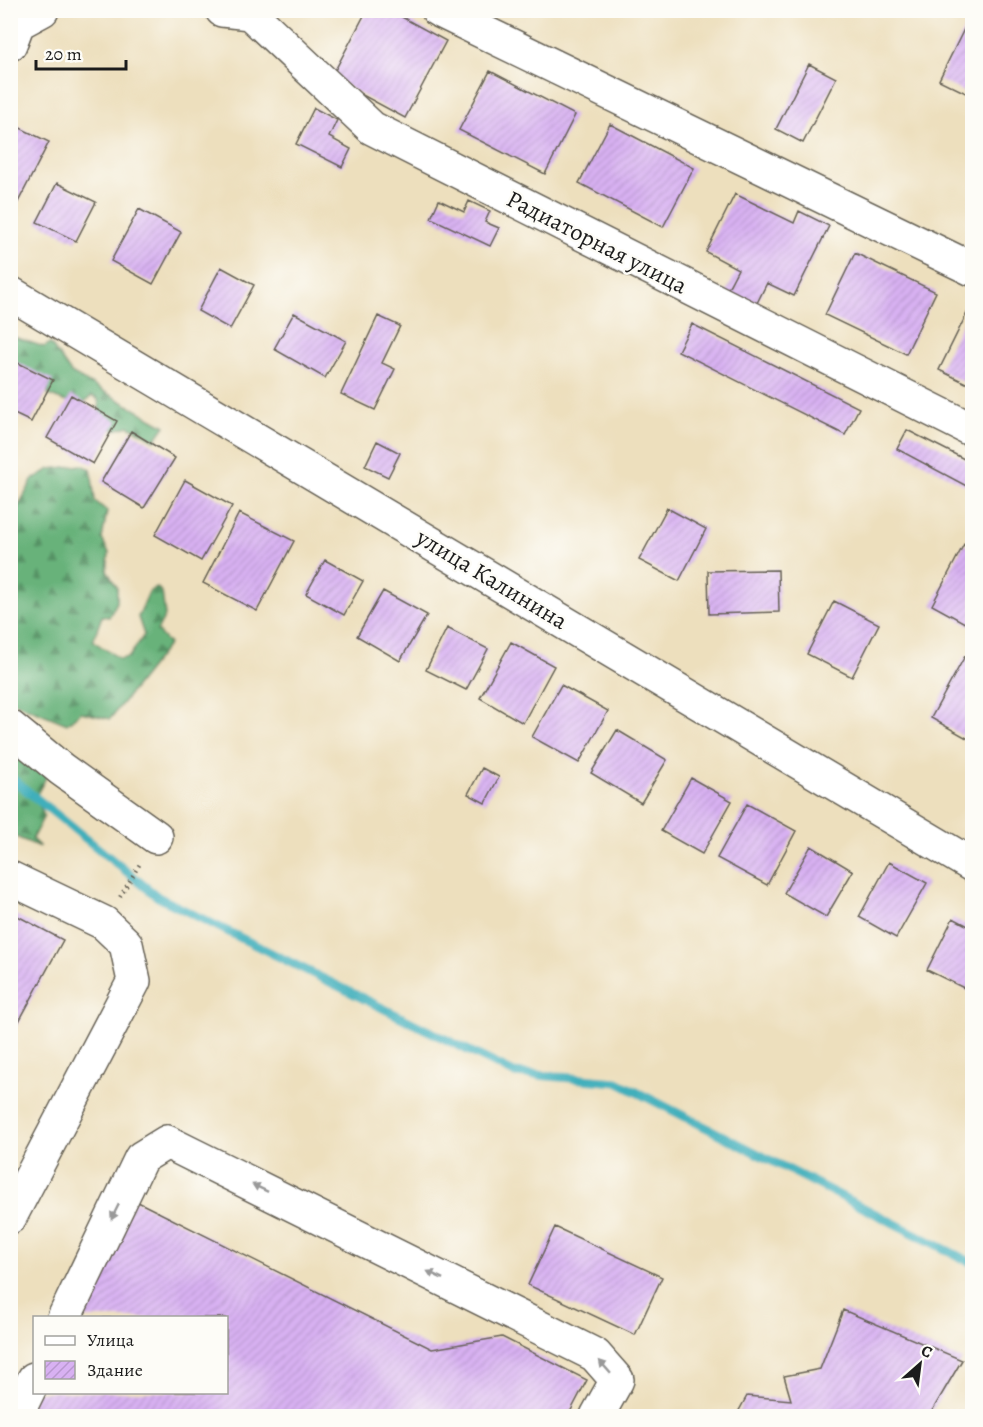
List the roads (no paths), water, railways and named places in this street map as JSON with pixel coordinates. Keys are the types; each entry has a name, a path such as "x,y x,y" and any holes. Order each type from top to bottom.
{"street":[{"path":"10,44 18,23 42,10"},
{"path":"438,10 972,269"},
{"name":"Радиаторная улица","path":"242,11 372,128 972,430"},
{"name":"улица Калинина","path":"10,293 972,865"},
{"path":"10,727 61,769 156,837"},
{"path":"10,878 104,923 126,944 134,981 10,1217"},
{"path":"64,1316 141,1158 167,1142 595,1355 617,1380 597,1416"},
{"path":"16,1416 33,1381"}],"waterway":[{"path":"10,777 158,897 514,1073 617,1082 972,1263"}]}
